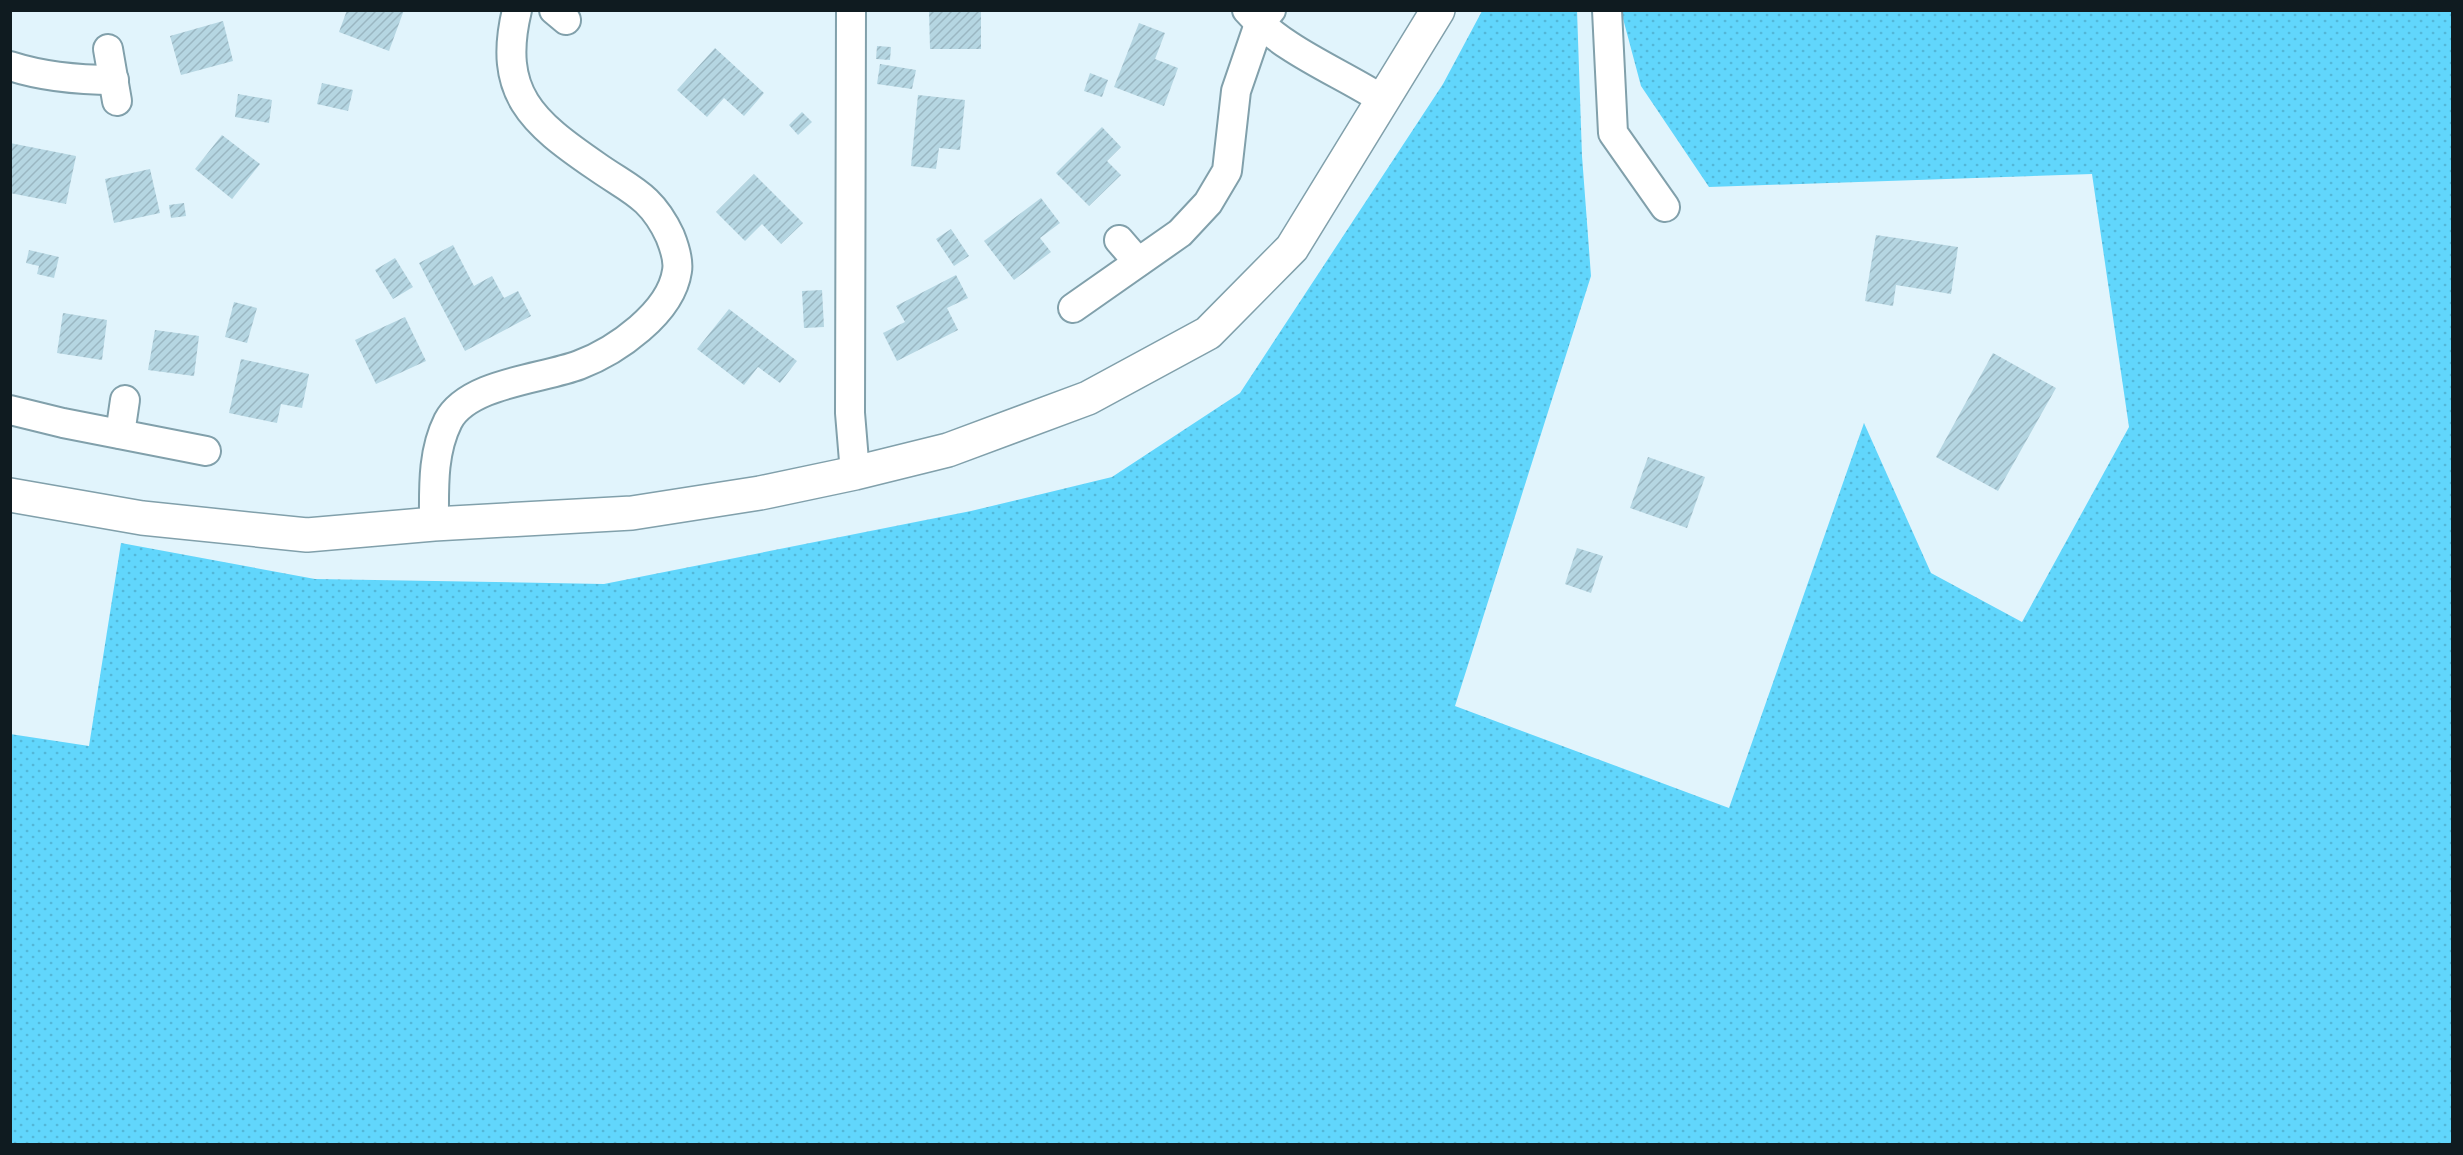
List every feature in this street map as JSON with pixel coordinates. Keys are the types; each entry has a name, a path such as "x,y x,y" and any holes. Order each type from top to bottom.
{"street":[{"path":"434,524 434,476 438,450 449,420 467,399 507,385 580,365 623,341 655,314 668,297 677,271 674,246 661,216 635,190 596,166 538,122 519,93 511,63 517,10"},
{"path":"851,10 850,413 855,473"},
{"path":"10,495 142,518 307,535 434,524 632,513 760,493 948,450 1088,398 1208,333 1292,248 1438,10"},
{"path":"1607,10 1613,133 1665,207"},
{"path":"1072,308 1180,233 1209,203 1227,171 1236,91 1259,15 1287,44 1383,100"},
{"path":"10,66 30,72 80,80 116,90 108,50"},
{"path":"1119,240 1138,262"},
{"path":"120,434 125,400"},
{"path":"10,411 206,451"}],"shaded area":[{"path":"1577,10 1582,156 1591,276 1455,706 1729,808 1864,423 1931,573 2022,622 2129,427 2092,174 1709,187 1641,86 1621,11 2452,11 2452,1144 11,1144 10,734 89,746 121,543 315,579 604,584 971,511 1112,477 1240,393 1443,84 1482,11"}],"building":[{"path":"347,10 404,10 389,51 339,32"},
{"path":"929,10 981,10 981,49 930,49"},
{"path":"223,21 233,61 181,75 170,36"},
{"path":"1139,23 1165,33 1155,59 1178,68 1164,106 1114,87"},
{"path":"877,46 891,47 890,60 876,59"},
{"path":"715,48 764,93 744,116 724,98 707,117 677,90"},
{"path":"880,64 916,70 912,89 877,84"},
{"path":"1090,73 1108,80 1102,97 1084,91"},
{"path":"322,83 353,90 348,111 317,104"},
{"path":"238,94 272,100 269,123 235,117"},
{"path":"918,95 965,100 960,150 939,148 936,169 911,166"},
{"path":"802,112 812,122 798,135 789,125"},
{"path":"1102,127 1121,147 1107,161 1121,175 1089,206 1056,173"},
{"path":"222,135 260,164 232,199 195,169"},
{"path":"10,143 76,156 66,204 10,193"},
{"path":"150,169 160,213 114,223 105,179"},
{"path":"754,174 803,223 781,244 762,224 745,241 716,212"},
{"path":"1041,198 1060,223 1040,238 1051,252 1014,280 984,241"},
{"path":"184,203 186,216 171,218 169,205"},
{"path":"951,229 969,256 954,266 936,239"},
{"path":"1876,235 1958,247 1951,294 1896,285 1893,306 1865,301"},
{"path":"453,245 474,286 492,276 504,298 518,291 531,316 465,351 419,263"},
{"path":"29,250 59,257 54,278 37,274 39,266 26,263"},
{"path":"395,258 413,287 393,299 375,270"},
{"path":"956,275 968,298 947,308 958,330 897,361 883,333 905,322 896,306"},
{"path":"822,290 824,327 804,328 802,291"},
{"path":"234,302 257,308 247,343 225,337"},
{"path":"729,309 797,361 780,383 758,367 744,385 697,349"},
{"path":"63,313 107,320 102,360 57,353"},
{"path":"405,317 426,361 376,384 355,340"},
{"path":"155,330 199,336 194,376 148,370"},
{"path":"1993,353 2056,388 1998,491 1936,457"},
{"path":"241,359 309,374 302,408 281,404 277,423 229,413"},
{"path":"1648,457 1705,477 1687,528 1630,508"},
{"path":"1577,548 1603,556 1591,593 1565,584"}]}
